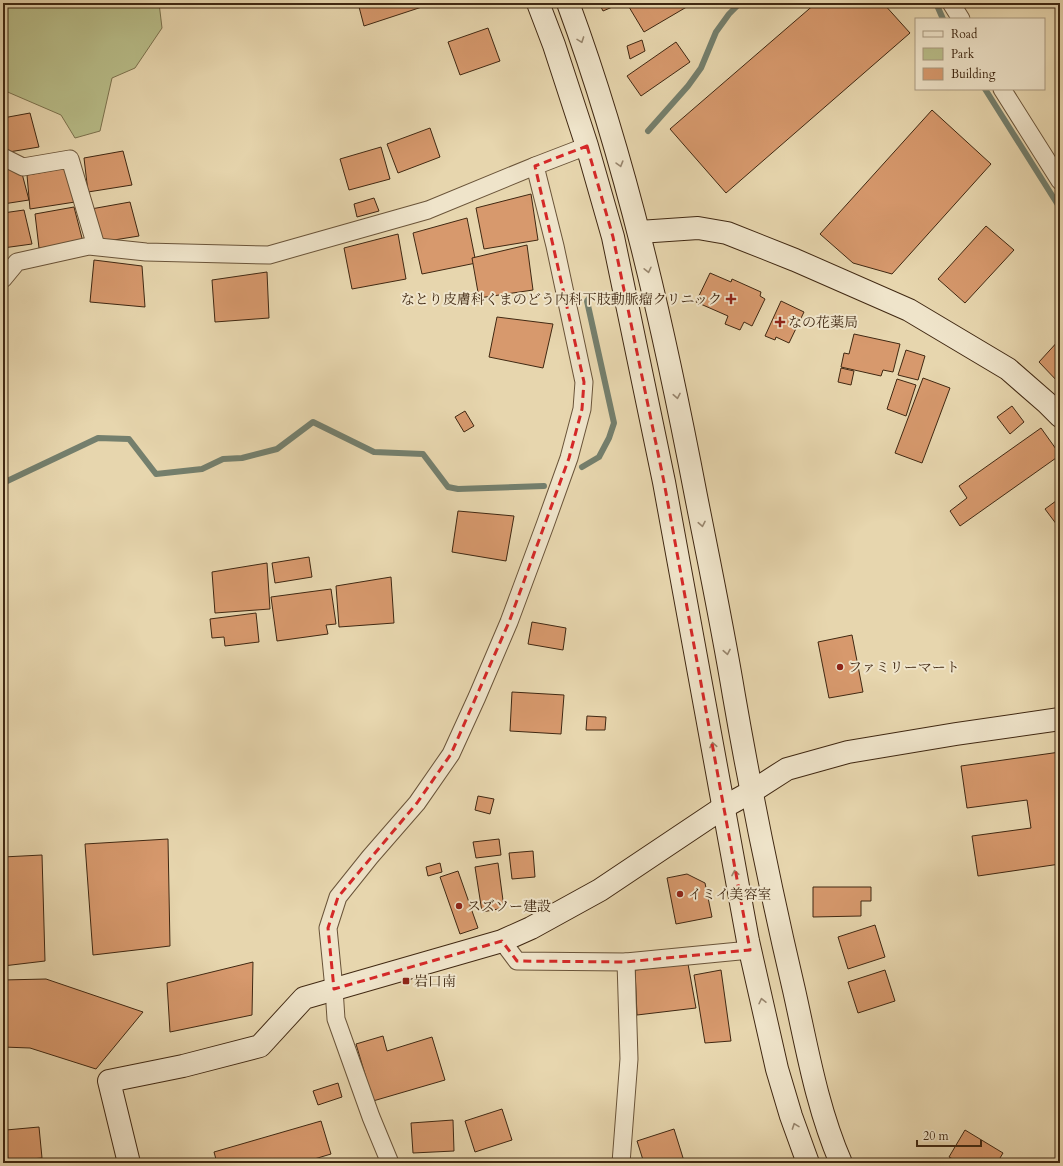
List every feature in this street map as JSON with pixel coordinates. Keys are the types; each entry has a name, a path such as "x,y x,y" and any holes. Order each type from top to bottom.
{"street":[{"path":"538,3 554,45 587,146 613,237 664,482 750,950 777,1069 791,1116 808,1163"},
{"path":"568,3 608,124 639,232 675,387 728,660 751,792 786,957 822,1109 841,1163"},
{"path":"951,3 960,18"},
{"path":"1003,90 1060,181"},
{"path":"3,280 17,262 89,246 146,252 269,255 428,210 587,146"},
{"path":"3,157 23,167 70,159 96,246"},
{"path":"390,1163 371,1117 336,1019 328,928 338,897 370,857 417,803 451,754 477,697 514,607 569,458 582,410 584,382 555,246 535,166"},
{"path":"639,232 698,228 727,233 795,260 909,310 1008,368 1060,416"},
{"path":"130,1163 109,1080 183,1066 260,1046 304,998 502,941 531,928 600,890 724,807 787,769 848,752 1060,719"},
{"path":"502,941 517,961 626,962 750,950"},
{"path":"621,1163 629,1059 626,962"}],"highlighted area":[{"path":"587,146 613,237 664,482 750,950 626,962 517,961 502,941 334,989 328,928 338,897 417,803 451,754 509,622 569,458 582,409 584,382 535,166"}],"green space":[{"path":"3,3 159,3 162,28 135,68 112,78 100,131 75,138 61,115 3,90"}],"building":[{"path":"358,3 434,3 364,26"},
{"path":"599,3 616,3 617,5 603,11"},
{"path":"635,3 689,3 690,5 644,32 629,7"},
{"path":"816,3 883,3 910,33 726,193 670,129"},
{"path":"488,28 500,61 460,75 448,42"},
{"path":"642,40 645,51 630,59 627,46"},
{"path":"676,42 690,62 641,96 627,76"},
{"path":"932,110 991,164 892,274 853,263 820,234"},
{"path":"30,113 39,147 3,153 3,118"},
{"path":"430,128 440,157 398,173 387,144"},
{"path":"381,147 390,179 349,190 340,159"},
{"path":"123,151 132,185 88,192 84,158"},
{"path":"20,166 29,200 3,204 3,169"},
{"path":"66,168 75,202 30,209 27,175"},
{"path":"531,194 538,240 484,249 476,208"},
{"path":"374,198 379,211 357,217 354,204"},
{"path":"130,202 139,236 95,243 91,209"},
{"path":"74,207 83,242 39,248 35,214"},
{"path":"24,210 32,244 3,248 3,213"},
{"path":"467,218 476,263 422,274 413,233"},
{"path":"986,226 1014,250 965,303 938,279"},
{"path":"398,234 406,279 352,289 344,248"},
{"path":"527,245 533,290 479,298 472,258"},
{"path":"94,260 142,266 145,307 90,302"},
{"path":"267,272 269,318 215,322 212,280"},
{"path":"710,273 731,282 732,279 761,292 760,296 765,299 752,326 744,322 740,330 725,324 728,316 696,302"},
{"path":"781,301 804,312 789,343 776,337 775,340 765,336"},
{"path":"497,317 553,324 543,368 489,357"},
{"path":"854,334 900,344 893,372 883,370 881,376 841,367 844,353 849,354"},
{"path":"1060,339 1060,384 1039,362"},
{"path":"906,350 925,356 918,380 898,375"},
{"path":"841,368 854,371 851,385 838,382"},
{"path":"923,378 950,388 922,463 895,453"},
{"path":"897,379 916,385 906,416 887,409"},
{"path":"1012,406 1024,422 1010,434 997,417"},
{"path":"465,411 474,426 464,432 455,417"},
{"path":"1041,428 1056,449 1060,449 1060,463 1056,458 960,526 950,511 967,498 959,486"},
{"path":"1060,498 1060,529 1045,509"},
{"path":"458,511 514,516 506,561 452,552"},
{"path":"309,557 312,577 275,583 272,563"},
{"path":"267,563 270,609 215,613 212,572"},
{"path":"391,577 394,623 339,627 336,586"},
{"path":"331,589 336,624 326,625 328,634 277,641 271,597"},
{"path":"256,613 259,642 225,646 224,637 212,638 210,619"},
{"path":"532,622 566,628 563,650 528,644"},
{"name":"ファミリーマート","path":"852,635 863,692 829,698 818,642"},
{"path":"512,692 564,695 561,734 510,731"},
{"path":"587,716 606,717 605,730 586,730"},
{"path":"1060,752 1060,864 978,876 972,836 1031,828 1027,800 967,808 961,766"},
{"path":"478,796 494,799 490,814 475,810"},
{"path":"168,839 170,946 93,955 85,844"},
{"path":"499,839 501,855 476,858 473,842"},
{"path":"533,851 535,877 512,879 509,853"},
{"path":"42,855 45,961 3,966 3,857"},
{"path":"440,863 442,872 428,876 426,867"},
{"path":"498,863 504,908 482,912 475,867"},
{"path":"458,871 478,928 460,934 440,877"},
{"path":"687,874 705,883 712,917 676,924 667,878"},
{"path":"813,887 871,887 871,901 861,901 861,916 813,917"},
{"path":"875,925 885,957 848,969 838,937"},
{"path":"253,962 252,1015 170,1032 167,983"},
{"path":"688,964 696,1008 637,1015 635,970"},
{"path":"721,970 731,1041 705,1043 694,975"},
{"path":"885,970 895,1001 858,1013 848,982"},
{"path":"46,979 143,1012 96,1069 30,1048 3,1047 3,980"},
{"path":"383,1036 387,1051 432,1037 445,1080 373,1101 356,1044"},
{"path":"338,1083 342,1097 318,1105 313,1091"},
{"path":"502,1109 512,1140 475,1152 465,1121"},
{"path":"453,1120 454,1151 413,1153 411,1123"},
{"path":"321,1121 331,1154 301,1163 217,1163 214,1152"},
{"path":"39,1127 42,1158 8,1161 6,1130"},
{"path":"674,1129 684,1161 677,1163 644,1163 637,1141"},
{"path":"965,1130 1003,1153 997,1163 960,1163 949,1157"}],"waterway":[{"path":"648,131 688,86 701,68 716,32 729,14 740,3"},
{"path":"936,3 943,18"},
{"path":"986,90 1060,208"},
{"path":"582,467 599,457 609,438 614,423 587,301 592,295"},
{"path":"3,483 98,438 129,439 156,474 202,469 223,459 242,458 277,449 313,422 374,452 423,454 448,487 458,489 544,486"}],"place":[{"name":"なとり皮膚科くまのどう内科下肢動脈瘤クリニック","path":"731,299"},
{"name":"なの花薬局","path":"780,322"},
{"name":"ファミリーマート","path":"840,667"},
{"name":"イミイ美容室","path":"680,894"},
{"name":"スズソー建設","path":"459,906"},
{"name":"岩口南","path":"406,981"}]}
